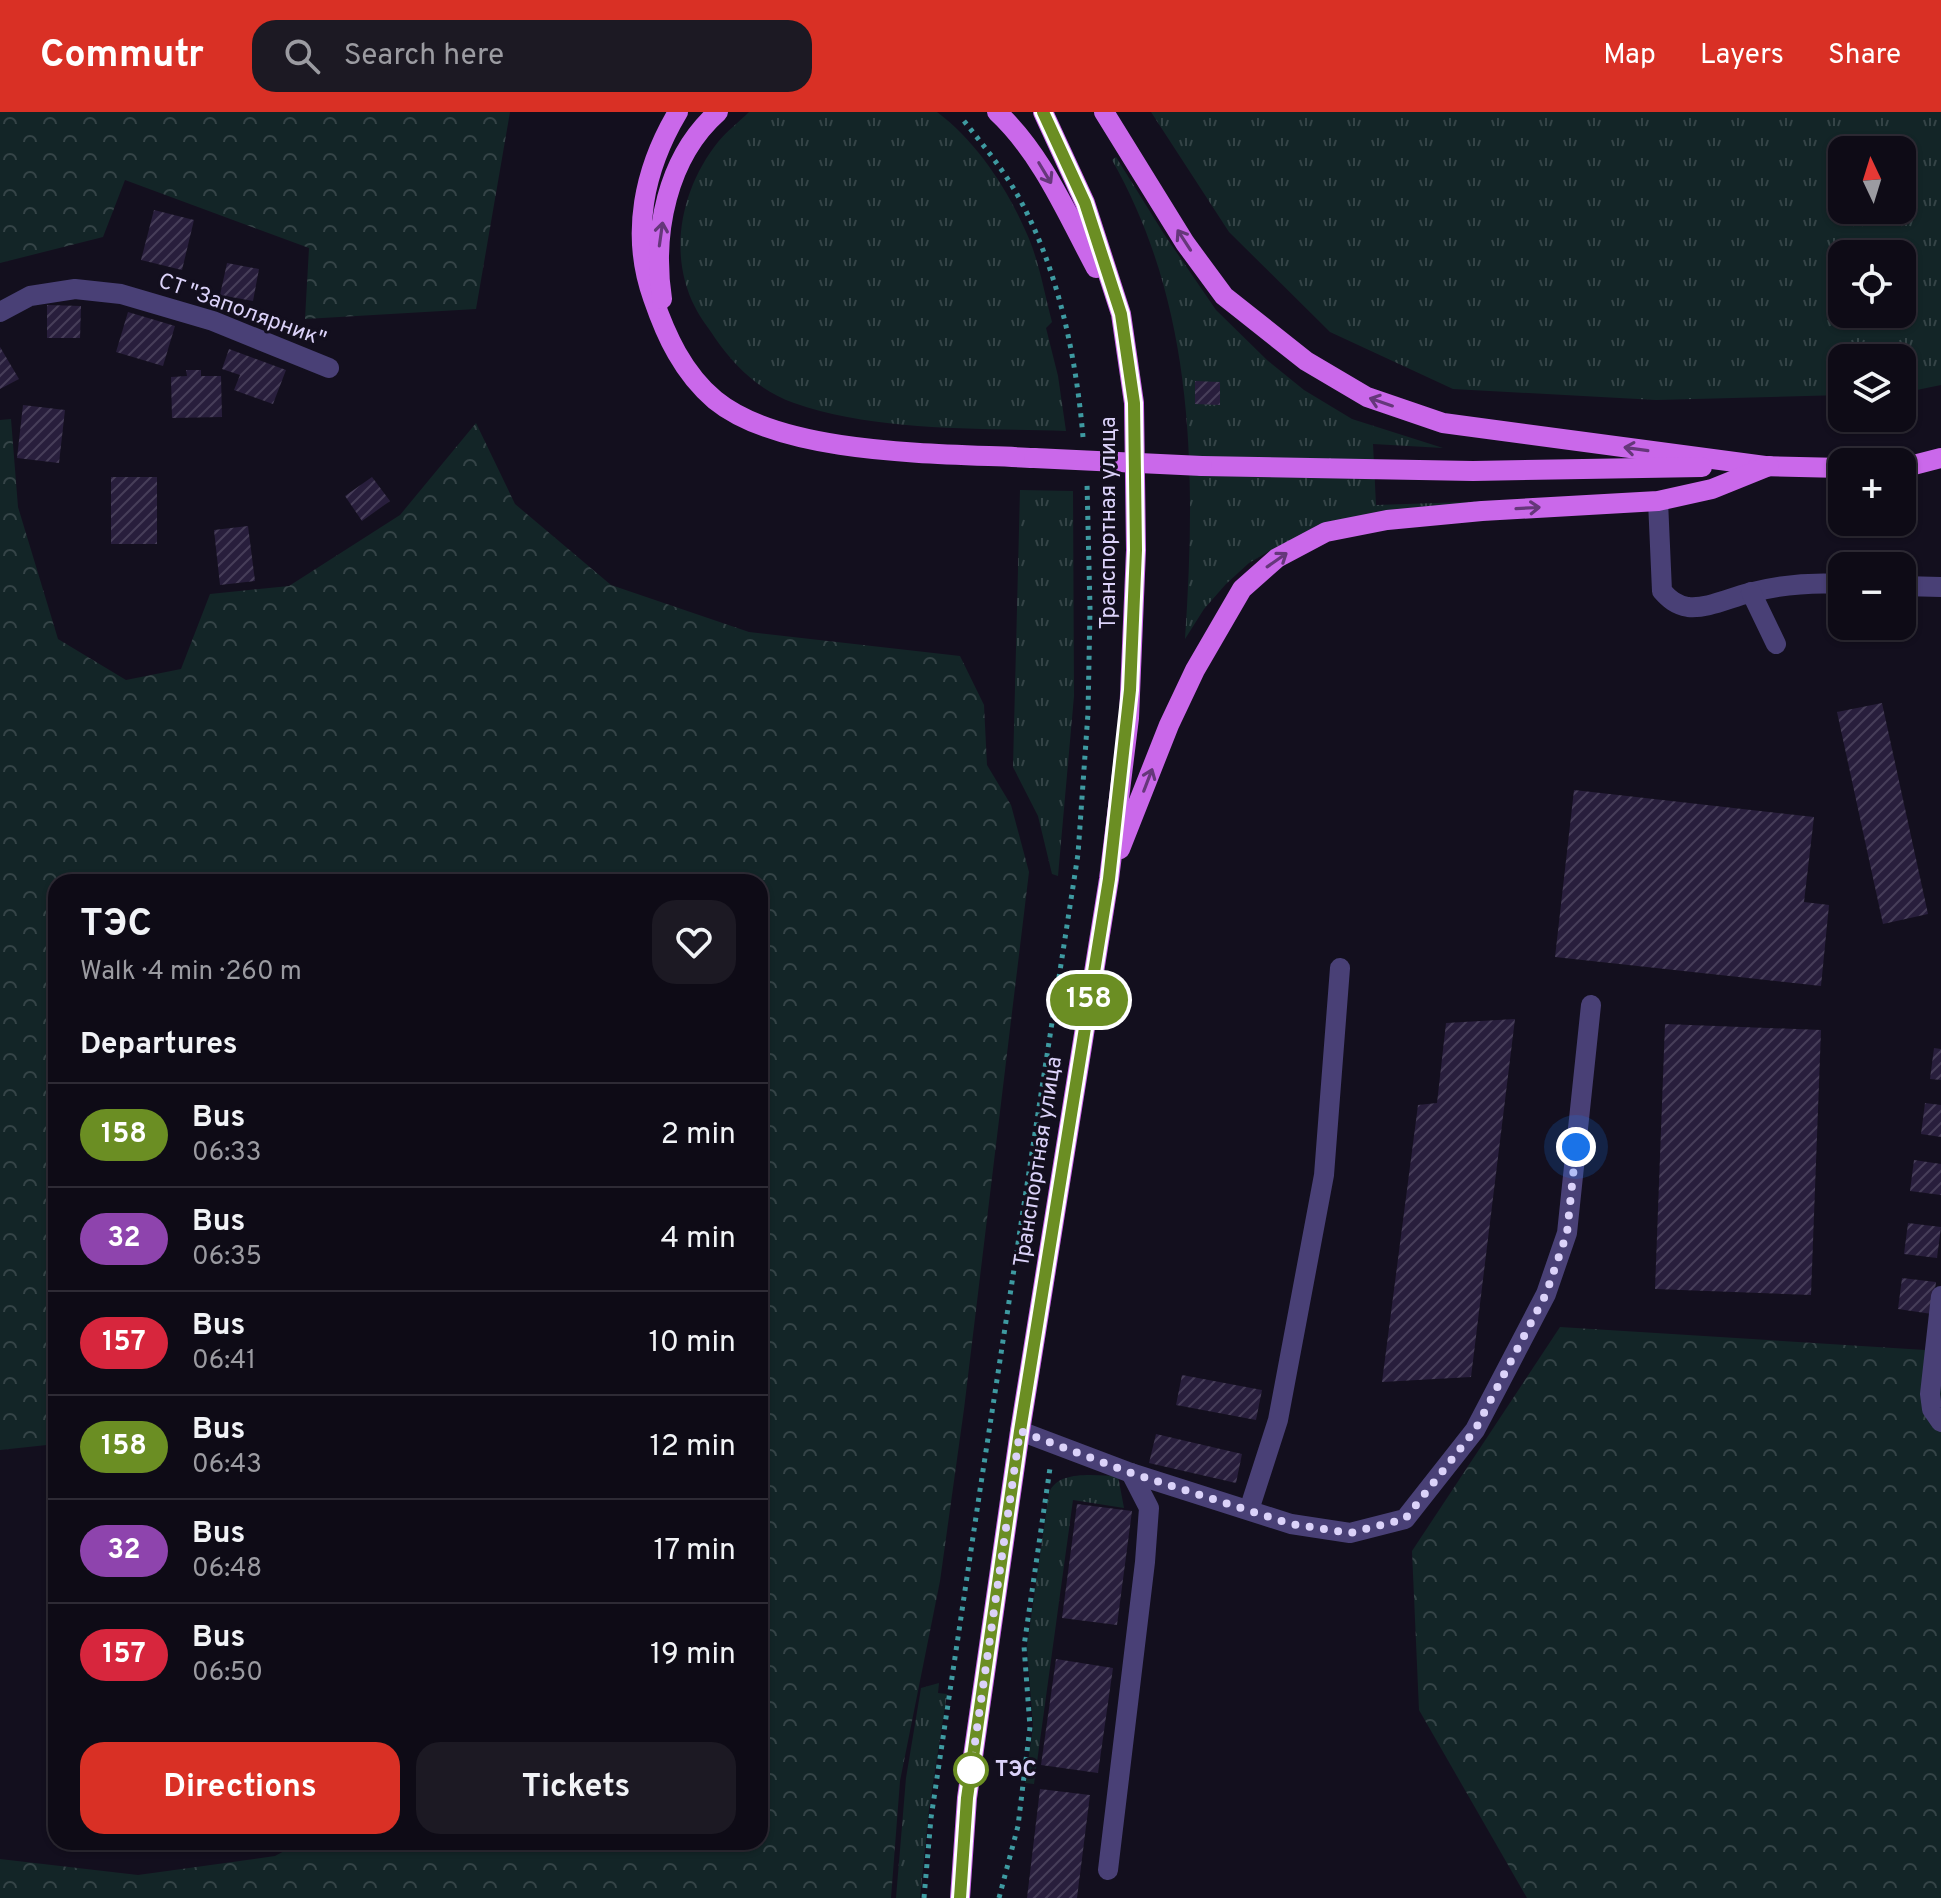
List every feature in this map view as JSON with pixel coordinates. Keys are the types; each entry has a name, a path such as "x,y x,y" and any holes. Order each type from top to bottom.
{"main road":[{"path":"678,112 666,132 650,172 641,209 641,250 646,280 667,339 692,376 716,400 752,422 791,437 920,452 1202,466 1473,471 1828,468"},
{"path":"667,339 659,284 660,241 666,203 681,157 701,127 718,112"},
{"path":"997,112 1018,131 1047,176 1121,314"},
{"name":"Транспортная улица","path":"960,1898 967,1798 1020,1431 1109,879 1129,718 1136,550 1134,403 1121,314 1085,203 1043,112"},
{"path":"1104,112 1185,243 1224,296 1306,361 1367,397 1443,423 1769,466"},
{"path":"1916,465 1941,458"},
{"path":"1109,879 1169,725 1195,670 1242,589 1277,558 1326,532 1387,520 1658,501 1712,489 1769,466"},
{"path":"1916,469 1941,470"}],"street":[{"name":"СТ \"Заполярник\"","path":"0,312 30,296 75,289 121,294 213,321 329,368"},
{"path":"1658,501 1662,591 1683,607 1698,608 1751,592 1811,582 1828,583"},
{"path":"1916,586 1941,587"},
{"path":"1751,592 1776,644"},
{"path":"1249,1510 1278,1420 1324,1175 1340,968"},
{"path":"1020,1431 1131,1473 1291,1524 1350,1533 1405,1519 1475,1430 1546,1294 1567,1233 1591,1005"},
{"path":"1941,1296 1930,1394 1932,1409 1941,1422"},
{"path":"1108,1870 1149,1508 1131,1473"}],"path":[{"path":"964,121 1018,196 1049,269 1071,353 1083,444"},
{"path":"924,1898 931,1818 977,1506 1078,854 1088,713 1090,609 1086,475"},
{"path":"999,1898 1018,1826 1030,1727 1024,1646 1050,1468"}],"green space":[{"path":"0,112 510,112 476,309 305,319 309,248 125,180 103,237 0,263"},
{"path":"749,112 937,112 965,137 1000,182 1031,243 1052,322 1046,328 1058,376 1066,431 928,427 859,419 782,398 759,385 740,368 723,349 695,307 686,286 680,243 682,221 695,179 718,142"},
{"path":"1151,112 1941,112 1941,385 1916,390 1916,344 1828,344 1828,395 1656,400 1453,389 1330,332 1229,232"},
{"path":"1116,157 1216,310 1267,360 1304,390 1352,419 1443,448 1373,444 1376,505 1644,496 1378,519 1273,549 1249,563 1226,584 1204,609 1185,639 1190,516 1184,394 1175,333 1160,274 1140,216 1112,160"},
{"path":"11,419 18,507 58,639 126,680 181,669 210,594 289,586 400,515 476,423 515,504 611,585 749,632 960,656 984,705 987,765 1011,805 1029,872 964,1409 940,1581 900,1781 891,1898 0,1898 0,1859 138,1875 275,1856 286,1850 768,1850 768,874 48,874 48,1445 0,1450 0,420"},
{"path":"1020,490 1073,491 1074,696 1058,876 1052,874 1038,816 1013,767"},
{"path":"1560,1327 1941,1351 1941,1898 1527,1898 1419,1710 1412,1551"},
{"path":"1118,1476 1124,1508 1073,1500 1034,1784 1025,1783 1033,1727 1027,1646 1049,1493 1054,1485 1069,1477"},
{"path":"939,1683 938,1693 947,1694 929,1809 920,1898 896,1898 906,1778 921,1688"}],"building":[{"path":"154,210 194,220 182,270 141,260"},
{"path":"227,263 259,269 253,301 220,295"},
{"path":"47,305 81,306 80,338 47,338"},
{"path":"128,312 175,326 163,366 116,352"},
{"path":"0,347 19,379 0,389"},
{"path":"229,349 286,370 273,404 234,390 240,375 222,369"},
{"path":"186,370 201,370 201,376 221,376 222,417 172,418 171,377 187,376"},
{"path":"1195,381 1220,382 1220,405 1195,404"},
{"path":"23,405 65,410 59,463 17,458"},
{"path":"111,477 157,477 157,544 111,544"},
{"path":"372,477 390,501 362,521 345,496"},
{"path":"248,526 255,581 220,585 214,530"},
{"path":"1882,703 1928,914 1883,924 1837,712"},
{"path":"1574,790 1814,817 1804,902 1829,905 1821,986 1555,957"},
{"path":"1515,1019 1471,1377 1382,1382 1418,1105 1437,1103 1446,1023"},
{"path":"1665,1024 1821,1030 1811,1295 1655,1289"},
{"path":"1934,1048 1941,1049 1941,1080 1930,1079"},
{"path":"1925,1103 1941,1105 1941,1137 1921,1134"},
{"path":"1914,1160 1941,1164 1941,1195 1910,1191"},
{"path":"1908,1223 1941,1227 1937,1258 1904,1254"},
{"path":"1902,1278 1936,1282 1932,1314 1898,1309"},
{"path":"1182,1375 1262,1390 1256,1420 1176,1405"},
{"path":"1156,1434 1242,1454 1236,1483 1149,1463"},
{"path":"1077,1504 1132,1511 1117,1625 1062,1618"},
{"path":"1056,1659 1113,1668 1098,1773 1041,1765"},
{"path":"1040,1789 1090,1795 1077,1898 1027,1898"}],"bus line":[{"name":"158","path":"960,1898 967,1798 1020,1431 1109,879 1129,718 1136,550 1134,403 1121,314 1085,203 1043,112"}],"place":[{"name":"ТЭС","path":"971,1770"}],"route":[{"path":"971,1770 1020,1431 1131,1473 1291,1524 1350,1533 1405,1519 1475,1430 1546,1294 1567,1233 1576,1147"}]}
